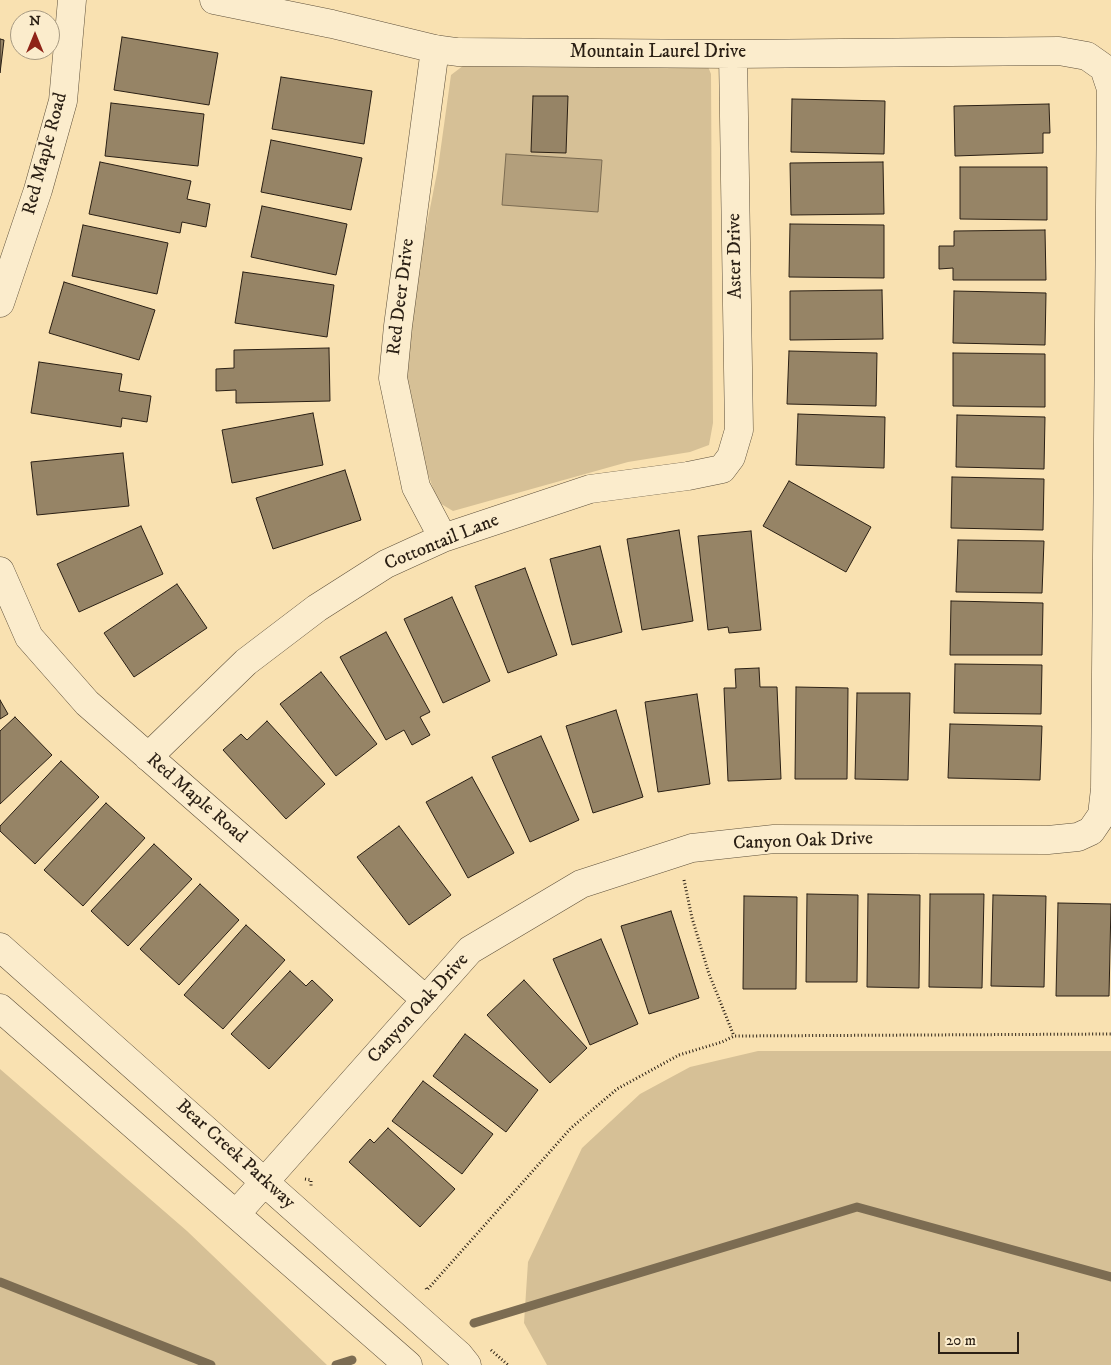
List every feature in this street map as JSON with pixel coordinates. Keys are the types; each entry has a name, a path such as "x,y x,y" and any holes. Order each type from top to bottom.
{"street":[{"name":"Red Maple Road","path":"0,303 38,190 63,101 72,0"},
{"name":"Mountain Laurel Drive","path":"214,0 332,24 435,49 457,52 733,54 1059,51 1088,56 1104,68 1111,89 1105,789 1102,815 1091,831"},
{"name":"Red Deer Drive","path":"435,49 398,326 393,378 416,487 443,538"},
{"name":"Aster Drive","path":"731,457 739,430 733,54"},
{"name":"Cottontail Lane","path":"148,757 246,662 317,608 386,564 443,538 590,488 688,476 722,469 731,457"},
{"name":"Red Maple Road","path":"0,571 29,637 87,703 426,1000"},
{"name":"Canyon Oak Drive","path":"236,1214 470,950 581,884 692,848 774,839 1048,840 1078,837 1091,831"},
{"name":"Bear Creek Parkway","path":"0,947 468,1365"},
{"path":"0,1008 408,1365"}],"path":[{"path":"678,853 692,918 706,964 734,1036"},
{"path":"420,1283 427,1290 570,1128 617,1089 679,1055 722,1042 734,1036 1111,1034"},
{"path":"299,1177 311,1180 310,1188"}],"shaded area":[{"path":"468,62 707,64 711,74 713,423 709,445 690,452 628,462 453,511 438,502 424,463 401,377 409,314 438,168 451,75"},
{"path":"506,154 602,160 598,212 502,205"},
{"path":"758,1051 1111,1051 1111,1365 547,1365 524,1323 528,1262 582,1148 640,1094 690,1067"},
{"path":"0,1069 187,1231 327,1365 0,1365"}],"building":[{"path":"122,37 218,53 209,105 114,90"},
{"path":"0,39 4,40 0,73"},
{"path":"281,77 372,91 364,144 272,129"},
{"path":"533,96 568,96 566,153 531,152"},
{"path":"792,99 885,101 884,154 791,152"},
{"path":"111,103 204,114 198,166 105,156"},
{"path":"1049,104 1050,133 1043,133 1043,153 955,156 954,106"},
{"path":"271,140 362,158 351,210 261,192"},
{"path":"100,162 191,181 187,199 210,204 206,227 182,222 180,233 89,214"},
{"path":"883,162 884,214 791,215 790,163"},
{"path":"960,167 1047,167 1047,220 960,219"},
{"path":"262,206 347,224 336,275 251,257"},
{"path":"790,224 884,225 884,278 789,277"},
{"path":"83,225 168,243 157,294 72,276"},
{"path":"1045,230 1046,280 953,280 953,268 939,269 939,246 954,246 954,231"},
{"path":"243,272 334,285 327,337 235,323"},
{"path":"64,282 155,310 139,360 49,333"},
{"path":"882,290 883,339 790,340 790,291"},
{"path":"954,291 1046,293 1045,345 953,343"},
{"path":"329,348 330,401 236,403 236,390 216,391 216,369 234,368 234,350"},
{"path":"789,351 877,353 876,406 787,404"},
{"path":"953,353 1045,354 1045,407 953,406"},
{"path":"39,362 122,374 119,391 151,396 147,422 122,418 121,427 31,413"},
{"path":"313,413 323,465 232,483 222,430"},
{"path":"798,414 885,417 884,468 796,465"},
{"path":"957,415 1045,417 1044,469 956,467"},
{"path":"123,453 129,506 37,515 31,462"},
{"path":"345,470 361,520 273,549 256,498"},
{"path":"952,477 1044,479 1043,530 951,528"},
{"path":"789,481 871,527 846,572 763,526"},
{"path":"141,526 163,574 79,612 57,564"},
{"path":"679,530 693,621 642,630 627,539"},
{"path":"751,531 761,630 729,633 728,627 708,630 698,536"},
{"path":"958,540 1044,541 1042,593 956,592"},
{"path":"600,546 622,632 572,645 550,559"},
{"path":"525,568 557,655 508,673 475,586"},
{"path":"177,584 207,628 134,677 104,633"},
{"path":"452,597 490,681 443,703 404,619"},
{"path":"951,601 1043,603 1042,655 950,655"},
{"path":"386,632 430,712 420,717 430,735 412,745 404,730 386,740 340,657"},
{"path":"955,664 1042,665 1041,714 954,713"},
{"path":"759,668 760,687 777,687 781,779 728,781 724,688 736,688 735,669"},
{"path":"321,672 377,744 336,776 280,704"},
{"path":"796,687 848,688 847,779 795,779"},
{"path":"857,693 910,693 908,780 855,779"},
{"path":"697,694 710,784 658,792 645,702"},
{"path":"0,700 8,714 0,719"},
{"path":"616,710 643,797 593,813 566,726"},
{"path":"15,717 52,755 0,804 0,731"},
{"path":"267,721 325,784 286,819 223,750 241,734 247,740"},
{"path":"950,724 1042,726 1040,780 948,778"},
{"path":"541,736 579,820 530,842 492,757"},
{"path":"61,761 99,797 35,864 0,831 0,826"},
{"path":"472,777 514,853 468,878 426,802"},
{"path":"106,803 145,838 83,906 44,870"},
{"path":"399,826 451,895 409,925 357,857"},
{"path":"154,844 192,879 128,946 91,911"},
{"path":"200,884 239,920 179,985 140,949"},
{"path":"807,894 858,895 857,982 806,982"},
{"path":"868,894 920,895 919,988 867,987"},
{"path":"930,894 984,894 982,988 929,987"},
{"path":"993,895 1046,896 1044,987 991,986"},
{"path":"744,896 797,897 796,989 743,989"},
{"path":"1058,903 1111,904 1109,996 1056,996"},
{"path":"671,911 699,998 649,1014 621,926"},
{"path":"246,925 285,960 223,1029 184,995"},
{"path":"601,939 638,1024 590,1045 553,959"},
{"path":"290,971 306,986 312,980 333,1000 269,1069 231,1034"},
{"path":"524,980 587,1048 550,1083 487,1015"},
{"path":"465,1034 538,1090 506,1132 433,1076"},
{"path":"423,1081 493,1134 462,1174 392,1121"},
{"path":"388,1128 455,1189 420,1227 349,1162 370,1139 374,1143"}],"waterway":[{"path":"474,1323 857,1207 1111,1277"},
{"path":"0,1282 211,1365"},
{"path":"336,1365 352,1360"}]}
